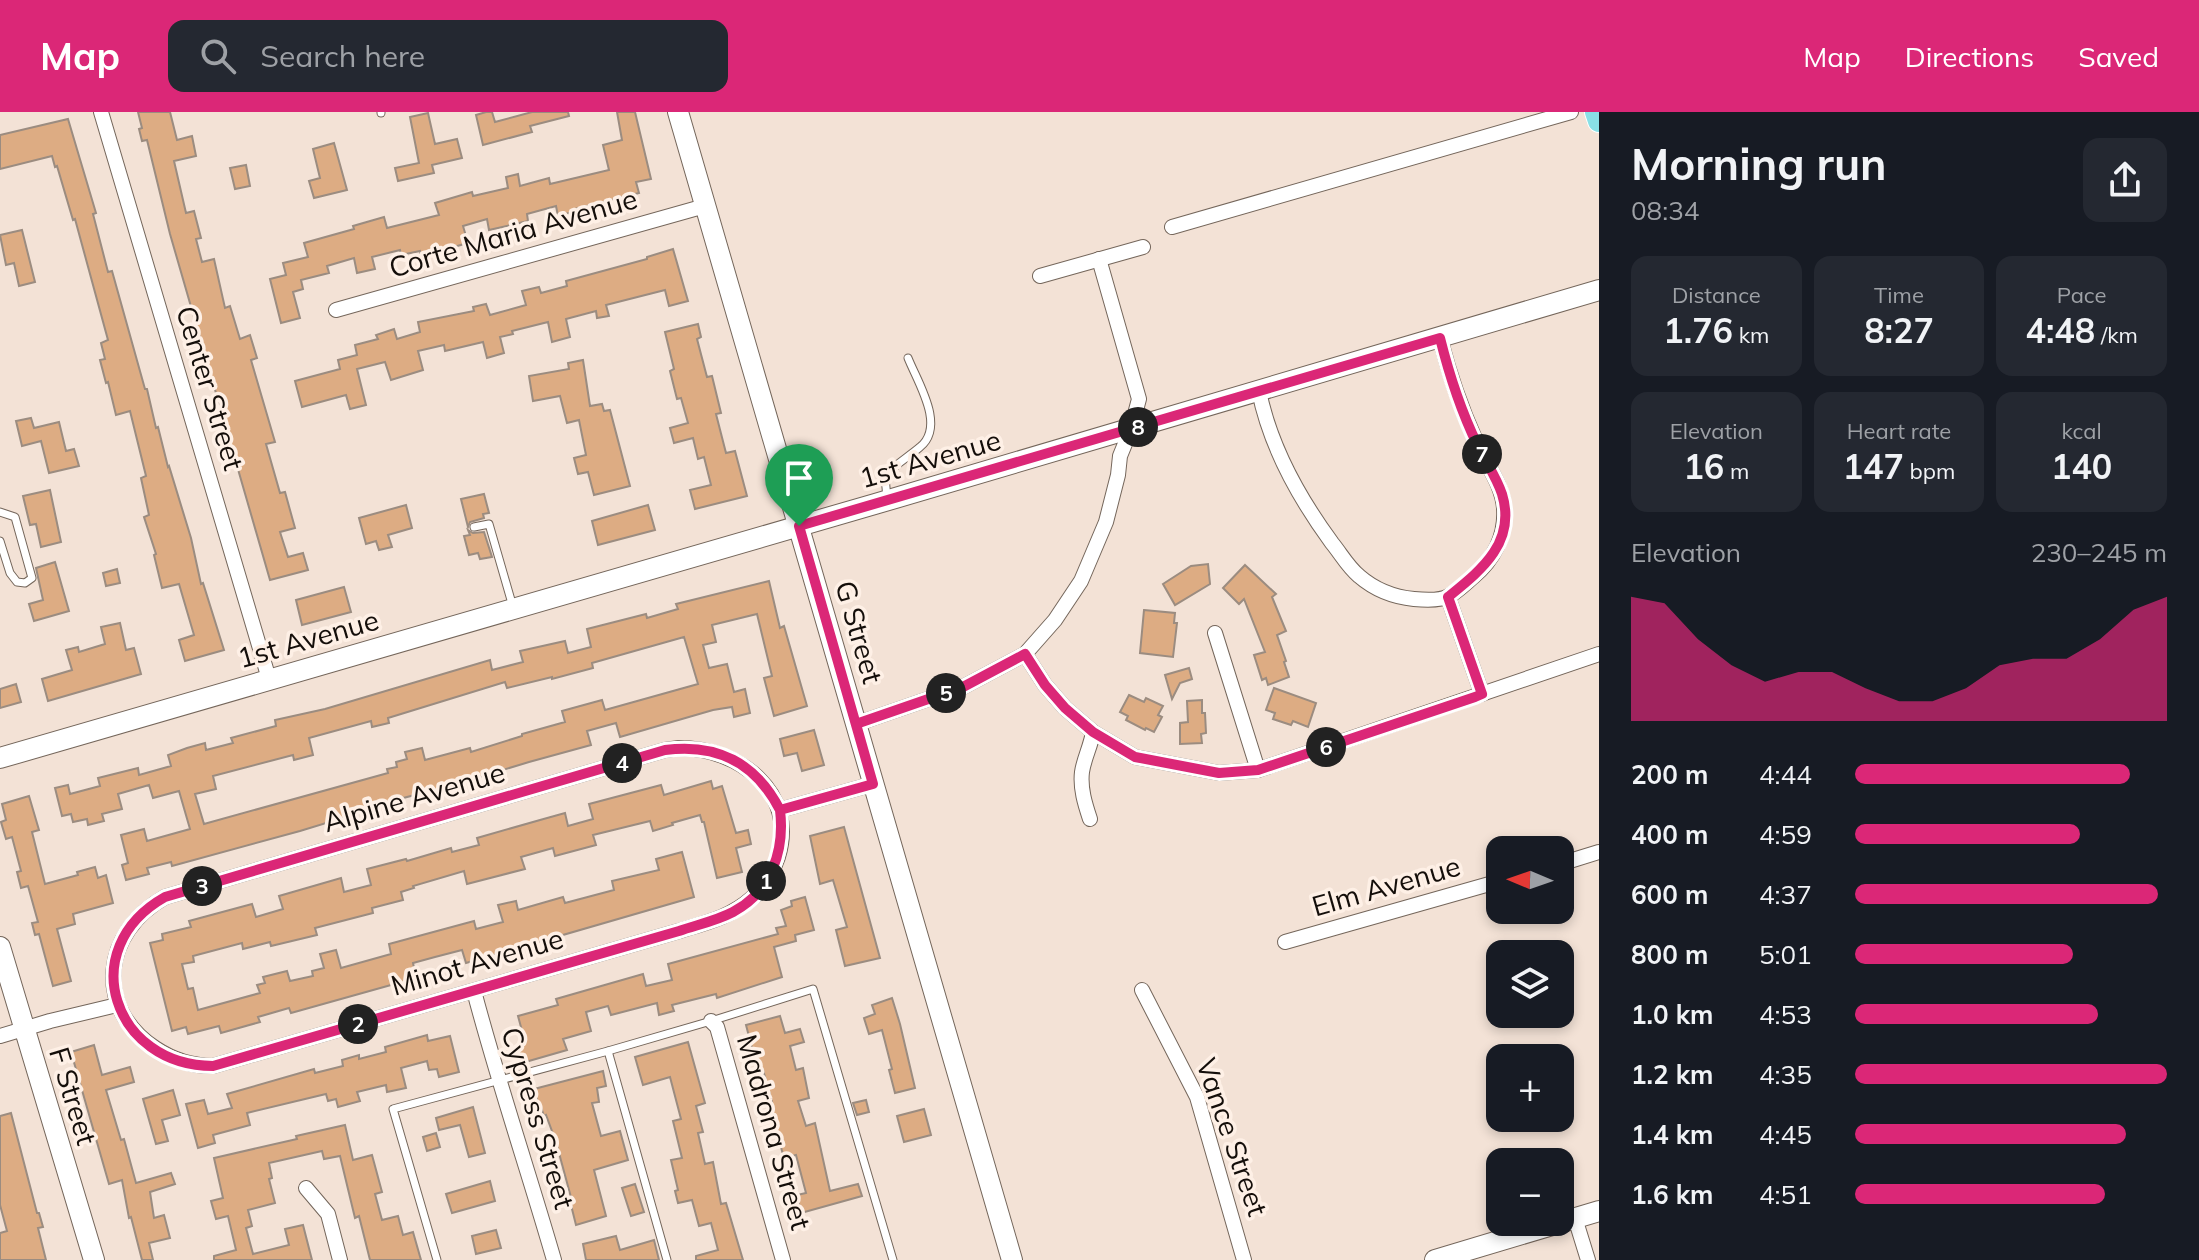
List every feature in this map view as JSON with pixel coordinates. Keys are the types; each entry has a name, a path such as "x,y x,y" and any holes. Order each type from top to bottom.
{"main road":[{"path":"1596,112 1599,121"}],"street":[{"name":"Center Street","path":"101,112 269,679"},
{"name":"G Street","path":"678,112 1012,1260"},
{"path":"1172,227 1571,112"},
{"name":"Corte Maria Avenue","path":"336,310 705,206"},
{"path":"1040,276 1143,247"},
{"path":"856,724 963,687 1025,654 1061,612 1091,560 1106,522 1120,456 1139,399 1099,259"},
{"name":"1st Avenue","path":"0,758 887,501 1599,290"},
{"path":"1259,391 1265,419 1294,485 1351,569 1370,584 1391,594 1419,600 1448,597 1482,569 1494,553 1502,532 1504,509 1496,479 1464,412 1440,338"},
{"path":"1448,597 1482,694"},
{"path":"1215,633 1258,770"},
{"path":"1025,654 1065,708 1093,732 1135,757 1219,773 1258,770 1599,654"},
{"path":"1090,819 1083,800 1082,771 1093,732"},
{"name":"Alpine Avenue","path":"117,1005 113,976 121,941 135,920 165,897 679,748 722,754 747,768 766,787 780,810"},
{"path":"780,810 873,784"},
{"name":"Minot Avenue","path":"117,1005 130,1026 159,1051 185,1063 213,1066 679,931 734,912 754,897 775,864 783,831 780,810"},
{"path":"1574,860 1599,852"},
{"name":"Elm Avenue","path":"1285,942 1486,885"},
{"name":"F Street","path":"0,947 94,1260"},
{"name":"Vance Street","path":"1142,990 1197,1097 1244,1260"},
{"name":"Cypress Street","path":"474,991 554,1260"},
{"path":"0,1036 117,1005"},
{"name":"Madrona Street","path":"711,1021 717,1027 783,1260"},
{"path":"306,1188 328,1214 340,1260"},
{"path":"1435,1260 1599,1211"},
{"path":"1575,1218 1588,1260"}],"lane":[{"path":"887,501 885,477 898,462 923,446 931,433 932,417 908,358"},
{"path":"0,512 15,517 32,578 25,583 17,582 10,573 0,541"},
{"path":"474,527 489,524 514,609"},
{"path":"437,1260 393,1109 608,1051 813,989 893,1260"},
{"path":"608,1051 667,1260"}],"building":[{"path":"138,112 170,112 177,140 192,136 196,156 174,161 186,213 194,211 201,238 196,239 202,262 214,259 225,308 230,306 240,339 250,335 257,358 251,360 275,442 266,444 280,493 285,492 295,528 280,532 288,557 303,553 308,570 270,580 170,234 147,140 142,141"},
{"path":"492,112 495,122 532,112 568,112 569,116 530,126 532,132 483,145 476,115"},
{"path":"617,112 635,112 651,179 636,182 639,193 558,216 556,206 527,214 528,221 489,230 487,219 463,226 468,243 421,256 420,251 401,255 400,250 372,257 375,269 357,273 354,258 327,266 329,273 301,280 303,289 293,292 300,318 281,323 270,279 286,275 283,263 308,257 304,243 384,217 387,228 439,215 435,203 472,192 473,196 508,188 506,177 518,174 520,186 549,178 550,184 609,170 603,145 622,140"},
{"path":"428,113 435,144 457,139 462,158 432,165 434,173 398,181 395,168 419,163 410,117"},
{"path":"68,119 96,213 93,214 108,272 112,271 191,538 201,584 224,650 185,661 179,640 194,635 179,584 162,588 156,554 144,517 149,515 141,478 146,476 130,411 116,415 106,383 100,360 105,359 101,343 108,340 57,166 52,156 0,169 0,135"},
{"path":"334,143 347,190 314,198 309,181 320,178 313,149"},
{"path":"246,165 250,186 235,189 230,168"},
{"path":"22,230 35,282 19,286 14,263 6,265 0,235"},
{"path":"673,249 688,301 669,306 665,290 606,305 609,316 597,318 596,311 566,319 570,337 552,342 548,322 512,331 513,334 500,337 504,353 487,358 483,342 445,351 444,345 418,351 423,370 391,380 385,362 357,369 366,405 350,409 346,395 302,407 295,381 340,369 338,360 357,355 355,345 378,339 376,335 394,329 397,339 420,332 418,322 474,311 473,307 486,304 490,315 526,305 522,291 539,287 541,293 567,286 566,281"},
{"path":"698,324 701,337 697,339 707,377 712,376 721,413 716,414 726,453 735,451 747,496 695,509 690,490 711,485 704,457 698,459 693,438 674,443 670,428 688,423 681,398 677,399 665,332"},
{"path":"583,360 590,406 602,404 604,411 610,410 630,486 594,495 588,472 578,474 574,458 586,455 579,420 567,423 560,396 533,401 529,376 569,369 568,363"},
{"path":"31,418 34,428 59,422 66,451 74,449 79,466 49,473 41,441 22,446 16,421"},
{"path":"50,490 61,542 41,547 36,524 30,525 23,496"},
{"path":"484,494 489,513 470,522 468,527 461,499"},
{"path":"406,505 412,528 388,535 392,547 379,550 376,541 366,544 359,518"},
{"path":"648,505 655,530 598,545 592,521"},
{"path":"468,530 484,532 492,557 480,559 478,553 469,555 464,536 470,535"},
{"path":"55,562 69,611 34,621 29,604 43,600 36,568"},
{"path":"1208,564 1210,584 1175,605 1163,584 1191,566"},
{"path":"1245,565 1276,594 1272,597 1286,631 1277,635 1289,677 1268,685 1266,678 1262,680 1254,655 1265,652 1244,599 1239,604 1223,588"},
{"path":"117,569 120,583 106,586 103,573"},
{"path":"769,581 780,628 784,626 807,706 774,716 764,678 772,676 757,614 712,625 716,642 703,645 709,668 727,664 734,692 745,689 750,713 734,717 732,707 713,710 620,737 616,723 587,731 591,745 388,802 300,831 172,866 171,862 147,868 149,874 126,880 122,865 128,863 121,835 144,829 147,841 190,829 179,791 153,798 149,785 118,794 122,809 102,814 104,821 88,825 87,819 73,822 71,814 62,816 55,788 68,785 70,794 100,786 98,778 138,768 139,775 171,766 168,755 187,748 205,743 206,750 233,743 231,738 276,726 275,720 325,709 490,660 492,670 523,662 520,651 565,641 568,653 591,647 587,629 646,614 647,618 678,609 676,604","holes":["684,637 698,684 605,710 602,700 562,711 565,722 471,752 470,748 425,760 422,748 405,752 407,759 396,762 397,767 387,769 388,773 204,824 195,794 216,789 213,776 293,755 294,760 313,755 309,738 371,721 372,727 389,723 388,718 505,682 507,688 552,679 593,668 592,663"]},
{"path":"344,587 351,612 302,625 296,600"},
{"path":"1144,610 1175,613 1174,623 1177,623 1173,657 1140,653"},
{"path":"120,623 126,650 134,648 141,674 48,701 42,679 72,670 66,650 78,647 79,652 105,644 101,627"},
{"path":"1189,668 1192,679 1180,683 1172,699 1165,675"},
{"path":"16,684 21,702 0,708 0,689"},
{"path":"1274,688 1316,703 1308,727 1293,721 1291,725 1273,719 1275,713 1266,710"},
{"path":"1129,695 1163,706 1158,715 1162,717 1154,732 1126,720 1128,716 1120,712"},
{"path":"1202,700 1206,733 1201,734 1202,743 1180,744 1180,723 1188,722 1187,701"},
{"path":"814,730 824,765 802,771 797,753 784,756 780,739"},
{"path":"711,781 713,789 722,786 736,833 748,830 751,844 736,848 742,872 717,878 700,815 653,831 650,821 593,835 596,845 555,856 553,848 521,857 525,869 467,884 464,871 413,886 401,892 403,900 372,908 373,913 315,928 317,935 243,949 242,943 193,956 194,962 182,964 188,989 193,988 198,1010 260,993 257,985 265,983 263,977 287,971 290,981 313,976 312,971 324,968 320,954 336,950 341,968 391,954 389,944 474,921 476,929 503,922 498,905 516,901 518,910 563,897 565,903 614,890 612,881 659,870 656,859 682,852 694,897 466,963 462,950 413,963 416,978 291,1013 289,1008 258,1017 260,1022 221,1033 219,1026 188,1034 186,1027 172,1031 150,943 163,940 162,934 191,927 189,921 252,904 256,917 283,909 279,896 341,878 344,892 371,885 367,869 451,848 452,852 479,845 477,838 565,813 568,826 593,819 589,804 661,785 664,795"},
{"path":"29,796 39,830 32,832 45,884 95,867 98,878 106,875 113,903 73,914 75,924 57,929 71,981 53,986 39,934 35,935 32,923 38,922 28,886 21,888 17,872 21,871 12,837 6,839 1,822 6,820 2,804"},
{"path":"844,827 880,958 845,966 836,930 847,927 833,880 820,884 810,836"},
{"path":"805,897 814,930 795,935 796,941 774,947 782,977 717,998 716,994 672,1005 674,1011 659,1015 657,1003 611,1015 608,1006 586,1012 591,1031 563,1039 567,1050 522,1063 517,1045 525,1042 518,1016 558,1005 556,999 643,974 646,986 672,980 668,964 778,934 776,928 786,926 781,910 792,906 791,901"},
{"path":"892,998 915,1088 895,1093 882,1030 869,1034 864,1018 875,1014 872,1005"},
{"path":"780,1016 785,1033 800,1029 804,1042 790,1046 796,1070 803,1068 809,1098 798,1101 806,1126 815,1123 830,1191 858,1184 862,1196 801,1213 797,1195 806,1193 796,1155 784,1158 766,1104 772,1102 763,1070 758,1071 746,1025"},
{"path":"427,1035 428,1041 450,1036 459,1072 439,1077 437,1069 429,1070 427,1061 401,1068 406,1088 387,1092 386,1085 357,1092 360,1101 338,1107 336,1099 328,1101 326,1094 247,1113 250,1125 213,1135 215,1143 198,1148 186,1104 204,1100 208,1114 232,1108 227,1094 314,1069 315,1073 343,1066 342,1060 386,1052 385,1047"},
{"path":"688,1042 705,1103 696,1106 703,1132 698,1133 705,1164 713,1162 721,1204 726,1203 743,1260 696,1260 696,1256 718,1250 711,1223 699,1226 692,1200 678,1203 671,1160 682,1158 673,1121 681,1119 670,1077 643,1085 635,1057"},
{"path":"94,1045 102,1075 130,1067 134,1082 106,1090 136,1183 171,1173 175,1184 150,1192 154,1218 164,1215 170,1238 149,1243 153,1260 142,1260 129,1218 122,1180 109,1184 71,1052"},
{"path":"603,1071 606,1086 597,1088 599,1102 592,1103 601,1136 620,1131 628,1160 594,1170 606,1216 576,1225 556,1142 534,1089"},
{"path":"173,1090 180,1115 162,1120 168,1141 156,1144 143,1099"},
{"path":"866,1100 869,1112 857,1115 853,1103"},
{"path":"473,1107 485,1153 469,1157 460,1125 439,1130 436,1118"},
{"path":"924,1109 931,1135 904,1142 897,1116"},
{"path":"11,1113 43,1227 38,1228 46,1260 0,1260 0,1233 7,1231 0,1205 0,1116"},
{"path":"345,1125 353,1160 372,1155 382,1192 375,1194 382,1220 398,1216 403,1235 413,1232 421,1260 370,1260 359,1216 355,1218 340,1156 324,1159 322,1151 269,1163 275,1203 248,1210 252,1226 246,1228 253,1254 289,1245 285,1229 303,1225 312,1260 214,1260 214,1256 236,1250 228,1216 216,1219 211,1201 223,1198 214,1158"},
{"path":"436,1133 440,1147 427,1151 423,1137"},
{"path":"490,1181 495,1201 452,1213 446,1194"},
{"path":"635,1184 644,1212 631,1216 622,1188"},
{"path":"496,1230 501,1248 476,1254 472,1236"},
{"path":"616,1236 620,1250 654,1240 659,1260 586,1260 583,1244"}],"route":[{"path":"799,526 873,784 846,791 780,810 783,831 775,864 754,897 734,912 679,931 213,1066 185,1063 159,1051 138,1035 122,1016 113,989 117,952 135,920 165,897 665,750 694,748 735,760 757,776 780,810 873,784 856,724 963,687 1025,654 1065,708 1093,732 1135,757 1219,773 1258,770 1475,697 1482,694 1448,597 1489,562 1499,543 1504,515 1503,497 1464,412 1440,338 799,526"}]}
